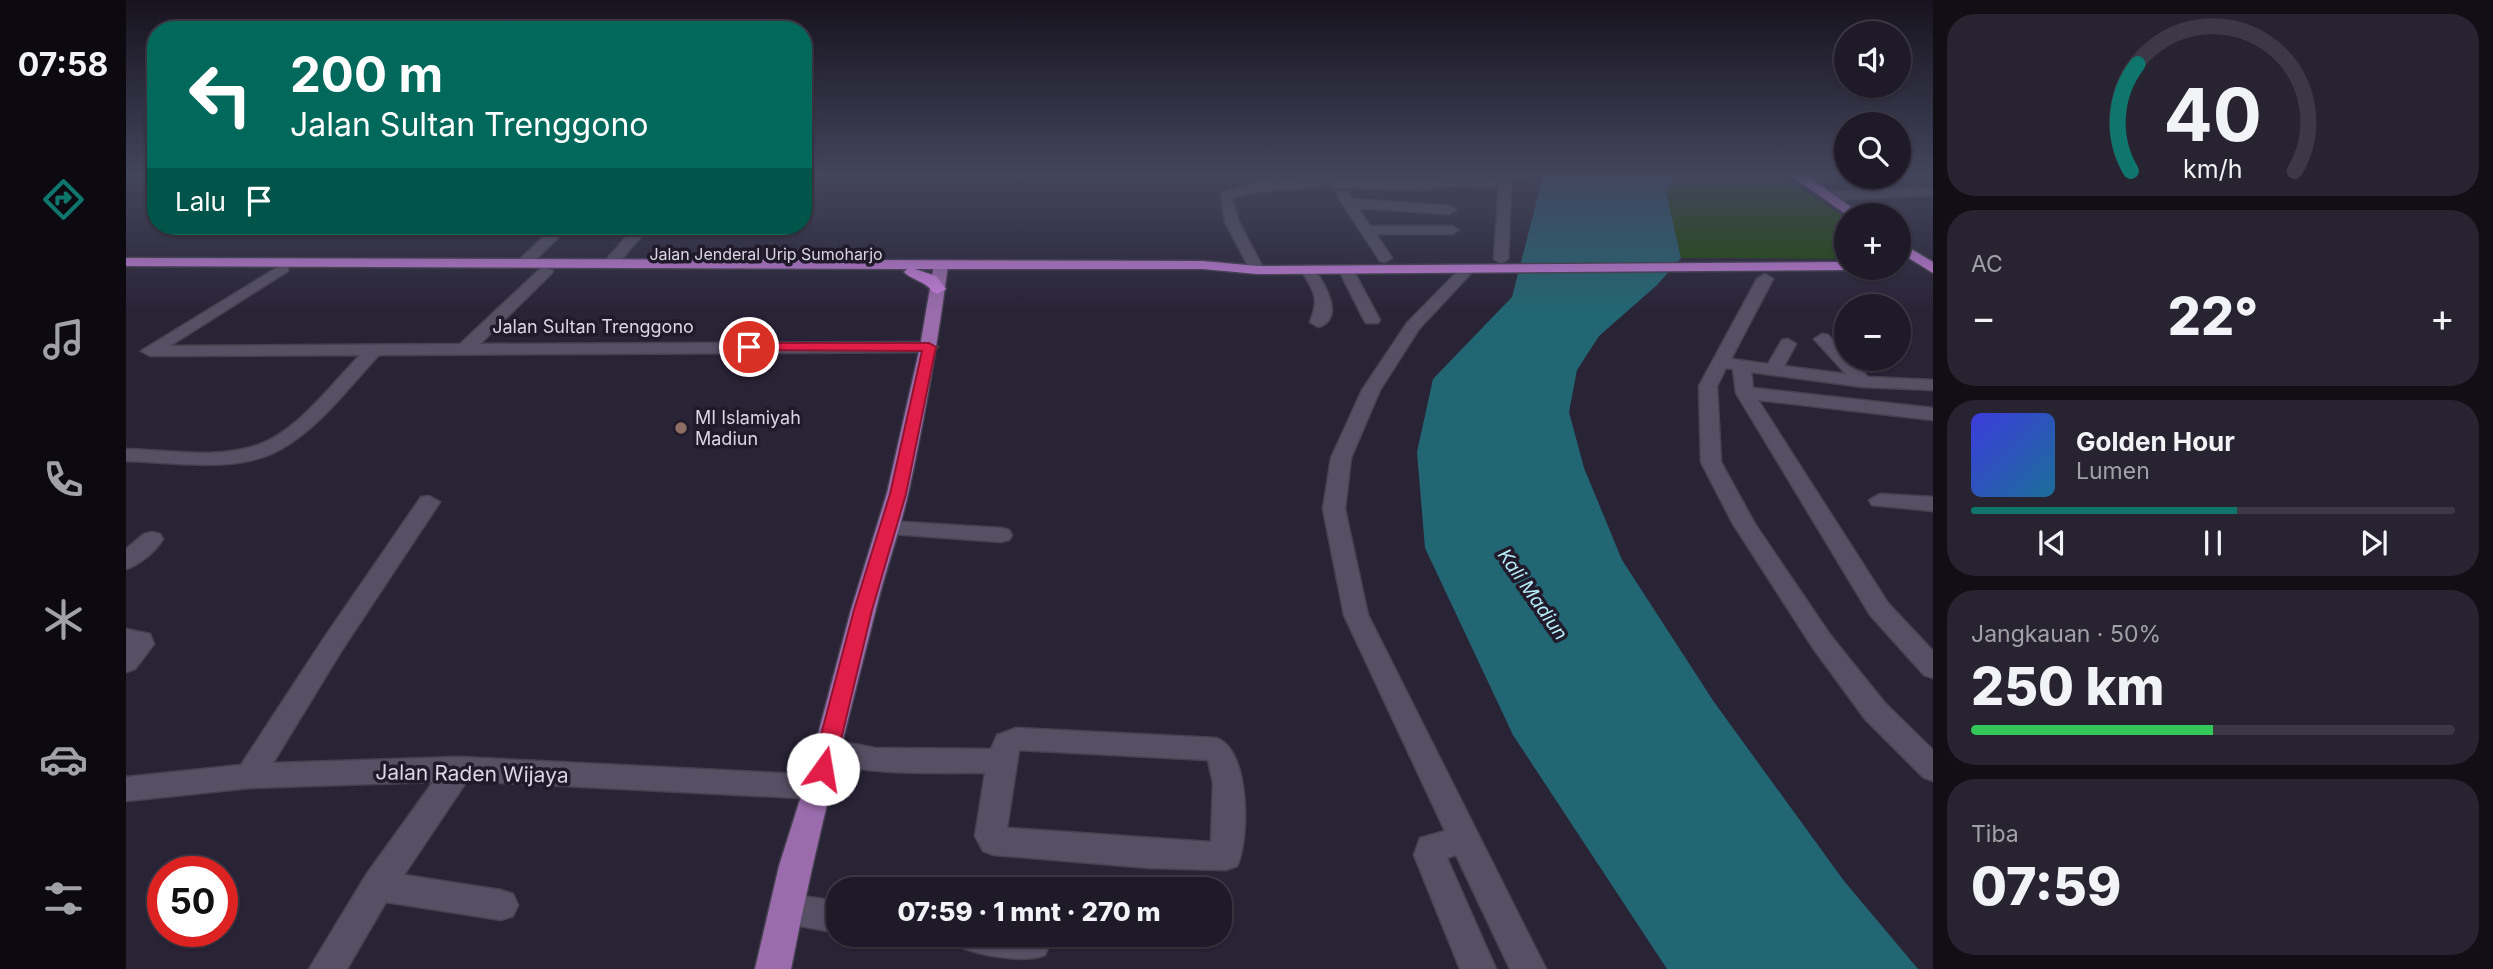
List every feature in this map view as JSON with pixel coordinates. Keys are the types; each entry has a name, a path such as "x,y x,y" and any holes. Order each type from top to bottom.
{"highway":[{"path":"1911,255 1927,266"},
{"name":"Jalan Jenderal Urip Sumoharjo","path":"126,262 610,264 940,275 1834,266"},
{"name":"Jalan Jenderal Urip Sumoharjo","path":"126,268 911,272 931,279 940,275"}],"main road":[{"path":"773,969 795,866 819,787 887,528 929,347 940,275"}],"street":[{"path":"1232,221 1257,270"},
{"path":"1360,221 1385,258"},
{"path":"1501,259 1502,221"},
{"path":"1366,230 1452,230"},
{"path":"523,264 554,235"},
{"path":"610,264 635,235"},
{"name":"Jalan Sultan Trenggono","path":"283,268 150,351 467,347 540,350 929,347"},
{"path":"1308,270 1320,289 1325,305 1318,322"},
{"path":"1346,270 1371,320"},
{"path":"1475,270 1413,326 1371,390 1341,458 1334,509 1356,615 1528,969"},
{"path":"467,347 546,271"},
{"path":"1765,279 1719,360 1708,386 1711,462 1744,524 1822,642 1875,711 1933,769"},
{"path":"1822,339 1863,383"},
{"path":"1772,371 1788,344"},
{"path":"126,455 222,455 262,451 296,429 376,348"},
{"path":"1719,360 1772,371 1863,383 1933,385"},
{"path":"1741,366 1745,393 1879,609 1933,668"},
{"path":"1745,393 1933,414"},
{"path":"1880,500 1933,504"},
{"path":"250,776 333,644 429,502"},
{"path":"887,528 1002,535"},
{"path":"126,561 152,539"},
{"path":"126,638 141,640 141,645 126,662"},
{"path":"1016,739 1216,749 1223,758 1228,799 1226,856 998,843 991,836 1001,761 1007,743 1016,739"},
{"path":"827,751 875,760 1001,761"},
{"path":"327,969 378,886 459,769"},
{"name":"Jalan Raden Wijaya","path":"126,789 250,776 459,769 819,787"},
{"path":"1465,839 1431,848 1430,855 1478,969"},
{"path":"378,886 501,905"},
{"path":"786,911 826,916"}],"green space":[{"path":"1673,221 1834,221 1834,259 1681,258"}],"water":[{"name":"Kali Madiun","path":"1531,221 1673,221 1681,258 1657,285 1599,336 1577,370 1569,412 1584,468 1622,560 1714,702 1844,881 1918,969 1667,969 1513,735 1425,548 1417,452 1433,379 1512,297"}],"place":[{"name":"MI Islamiyah Madiun","path":"681,428"}],"route":[{"path":"749,347 929,347 898,494 863,610 823,769"}]}
